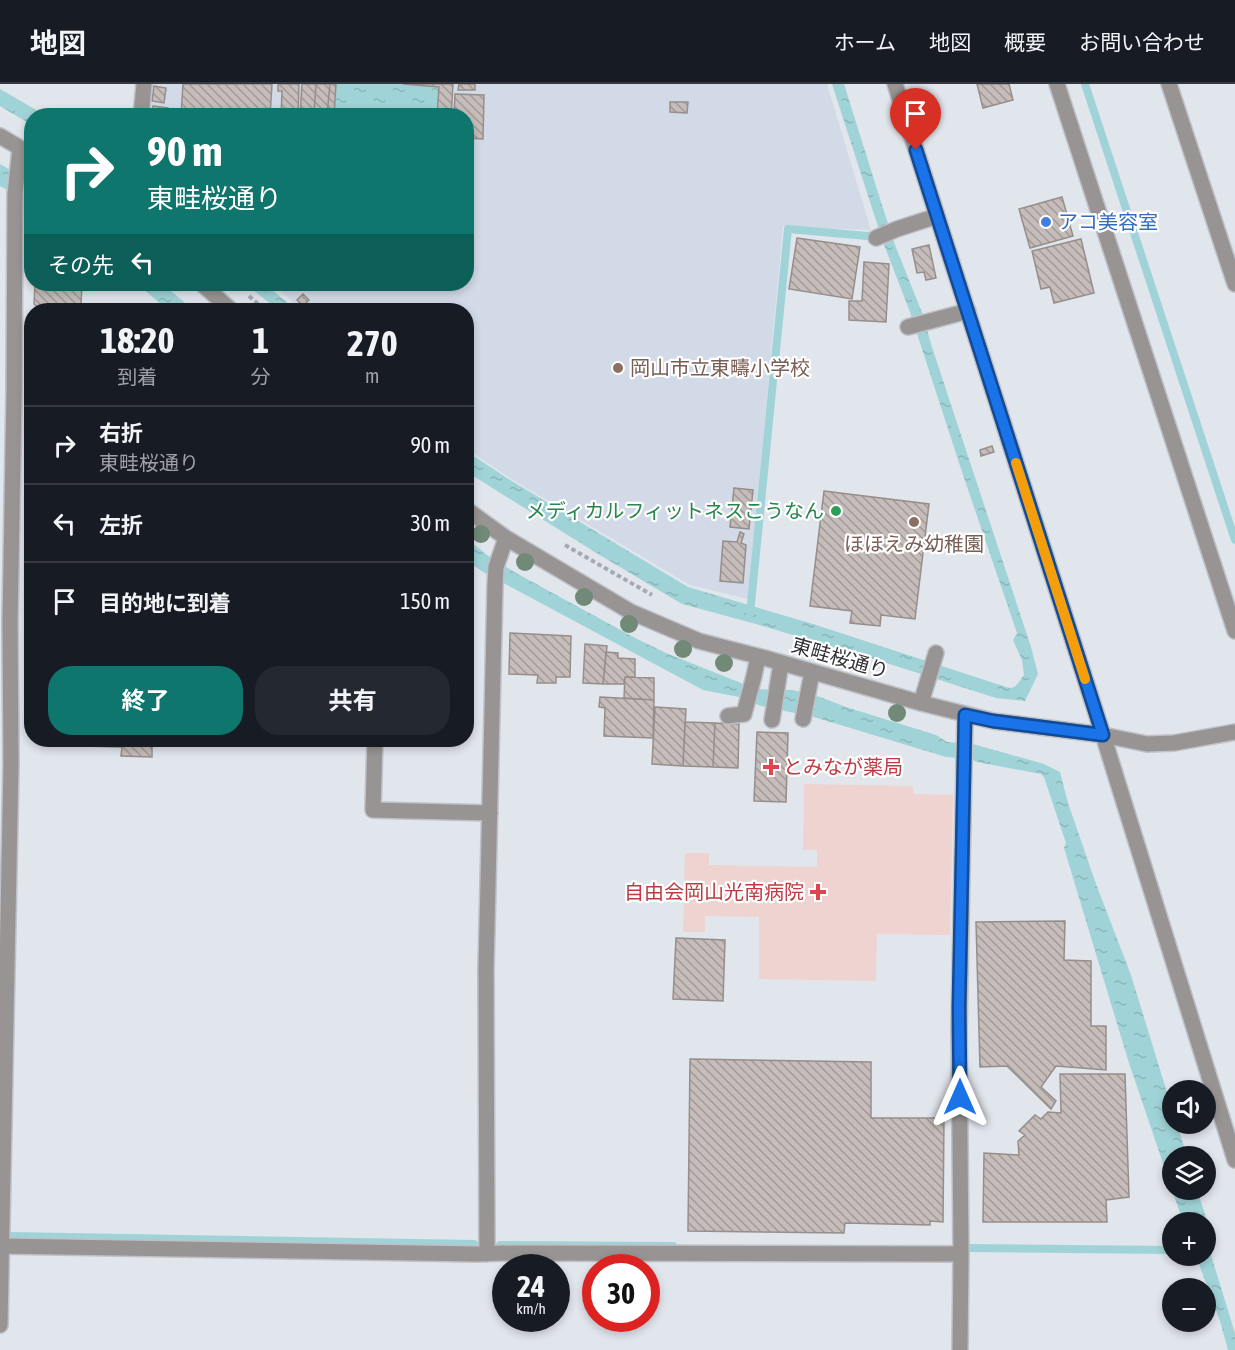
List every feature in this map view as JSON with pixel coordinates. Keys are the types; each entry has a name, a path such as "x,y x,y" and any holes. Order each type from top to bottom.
{"street":[{"path":"142,108 144,84"},
{"path":"895,84 1103,735 1235,1160"},
{"path":"1057,84 1235,631"},
{"path":"1169,84 1235,284"},
{"path":"0,136 24,150"},
{"path":"0,1325 15,194 18,173 24,156"},
{"path":"876,238 937,216"},
{"path":"210,291 223,303"},
{"path":"908,327 968,311"},
{"name":"東畦桜通り","path":"474,515 506,538 631,612 699,641 921,704 993,721 1103,735 1147,744 1174,743 1235,732"},
{"path":"487,1254 486,969 495,585 496,567 506,538"},
{"path":"921,704 936,653"},
{"path":"728,716 744,714 758,657"},
{"path":"772,716 781,663"},
{"path":"803,719 812,672"},
{"path":"960,1350 959,1030 965,715"},
{"path":"375,747 373,810 490,813"},
{"path":"1,1246 487,1254 961,1254"}],"path":[{"path":"562,543 660,599"}],"shaded area":[{"name":"岡山市立東疇小学校","path":"149,84 827,84 871,230 783,227 748,599 690,585 511,479 474,454 474,303 294,303 280,291 474,291 474,108 148,108"},
{"name":"自由会岡山光南病院","path":"804,784 913,786 914,794 953,795 950,935 877,934 876,981 759,979 759,917 705,916 705,932 683,932 685,853 709,853 709,865 817,867 817,850 803,850"}],"water":[{"path":"336,84 403,84 439,87 438,108 334,108"},
{"path":"832,84 844,84 895,245 923,315 1031,647 1038,674 1025,701 996,698 756,624 682,604 474,476 474,456 688,587 813,624 1003,686 1013,687 1024,675 1022,660 1013,640 1017,633 910,312 883,242"},
{"path":"0,89 33,108 24,108 24,121 0,106"},
{"path":"0,164 24,178 24,199 0,186"},
{"path":"146,291 171,291 185,303 159,303"},
{"path":"255,291 273,291 288,303 269,303"},
{"path":"474,544 516,573 637,639 746,685 757,689 793,690 820,697 936,735 947,742 973,744 1044,764 1060,772 1068,803 1096,884 1131,975 1163,1080 1162,1134 1180,1134 1184,1146 1162,1146 1162,1160 1128,1060 1064,848 1066,843 1041,774 971,759 946,757 814,717 761,706 739,697 703,690 483,572 474,566"},
{"path":"1176,1200 1200,1200 1204,1212 1180,1212"},
{"path":"1200,1266 1214,1266 1235,1333 1235,1350 1228,1350 1216,1310 1216,1278 1204,1278"}],"building":[{"path":"183,84 272,84 270,108 182,108"},
{"path":"278,84 299,84 298,108 281,108 282,91 278,91"},
{"path":"302,84 316,84 314,108 300,108"},
{"path":"316,84 330,84 328,108 314,108"},
{"path":"330,84 336,84 334,108 328,108"},
{"path":"403,84 453,84 452,108 438,108 439,87"},
{"path":"459,84 475,84 475,90 458,90"},
{"path":"977,84 1009,84 1013,100 983,108"},
{"path":"154,86 166,88 164,103 152,101"},
{"path":"455,94 484,95 483,139 474,138 474,108 454,108"},
{"path":"670,102 688,102 687,113 670,112"},
{"path":"1062,197 1073,236 1030,248 1019,209"},
{"path":"797,238 860,247 852,299 789,289"},
{"path":"1081,239 1094,293 1054,303 1050,287 1041,289 1032,251"},
{"path":"929,245 936,278 926,280 924,272 917,273 912,249"},
{"path":"864,262 889,264 886,322 849,320 849,301 862,301"},
{"path":"35,291 82,291 81,303 34,303"},
{"path":"303,294 309,300 306,303 300,303 297,300"},
{"path":"992,446 994,452 981,456 980,450"},
{"path":"734,488 753,490 749,529 730,527"},
{"path":"824,491 929,504 915,619 881,615 880,626 850,623 852,611 810,606"},
{"path":"740,532 744,534 741,543 746,545 743,583 720,581 723,541 737,542"},
{"path":"510,633 571,636 570,677 556,677 556,683 537,683 538,675 509,674"},
{"path":"585,644 607,646 603,684 583,683"},
{"path":"606,652 618,653 618,658 635,659 635,677 625,677 624,684 603,684"},
{"path":"625,677 654,678 654,700 624,698"},
{"path":"600,697 654,700 653,738 604,736 605,708 599,707"},
{"path":"655,707 686,709 683,766 652,764"},
{"path":"685,722 715,723 713,767 683,766"},
{"path":"715,723 739,724 738,768 713,767"},
{"name":"とみなが薬局","path":"757,732 788,733 786,802 754,801"},
{"path":"122,747 152,747 152,757 121,756"},
{"path":"1065,921 1064,960 1091,961 1091,1026 1106,1026 1106,1070 1056,1066 1041,1087 1056,1101 1051,1109 1007,1066 980,1067 976,922"},
{"path":"676,938 725,940 723,1001 673,999"},
{"path":"690,1059 871,1062 871,1118 944,1118 943,1222 930,1221 930,1225 845,1223 844,1233 688,1231"},
{"path":"1060,1074 1125,1074 1129,1197 1106,1200 1107,1222 983,1222 984,1153 1019,1155 1018,1141 1025,1135 1019,1131 1035,1115 1041,1119 1048,1112 1061,1113"}],"waterway":[{"path":"1085,84 1235,540"},
{"path":"750,614 788,229 867,236 879,234"},
{"path":"11,1236 474,1244"},
{"path":"500,1245 673,1246"},
{"path":"971,1248 1162,1250"}],"slow traffic":[{"path":"1016,463 1085,679"}],"place":[{"name":"アコ美容室","path":"1046,222"},
{"name":"岡山市立東疇小学校","path":"618,368"},
{"name":"メディカルフィットネスこうなん","path":"836,511"},
{"name":"ほほえみ幼稚園","path":"914,522"},
{"name":"とみなが薬局","path":"771,767"},
{"name":"自由会岡山光南病院","path":"818,892"}],"route":[{"path":"916,150 1103,735 993,721 965,715 959,1007 960,1097"}]}
